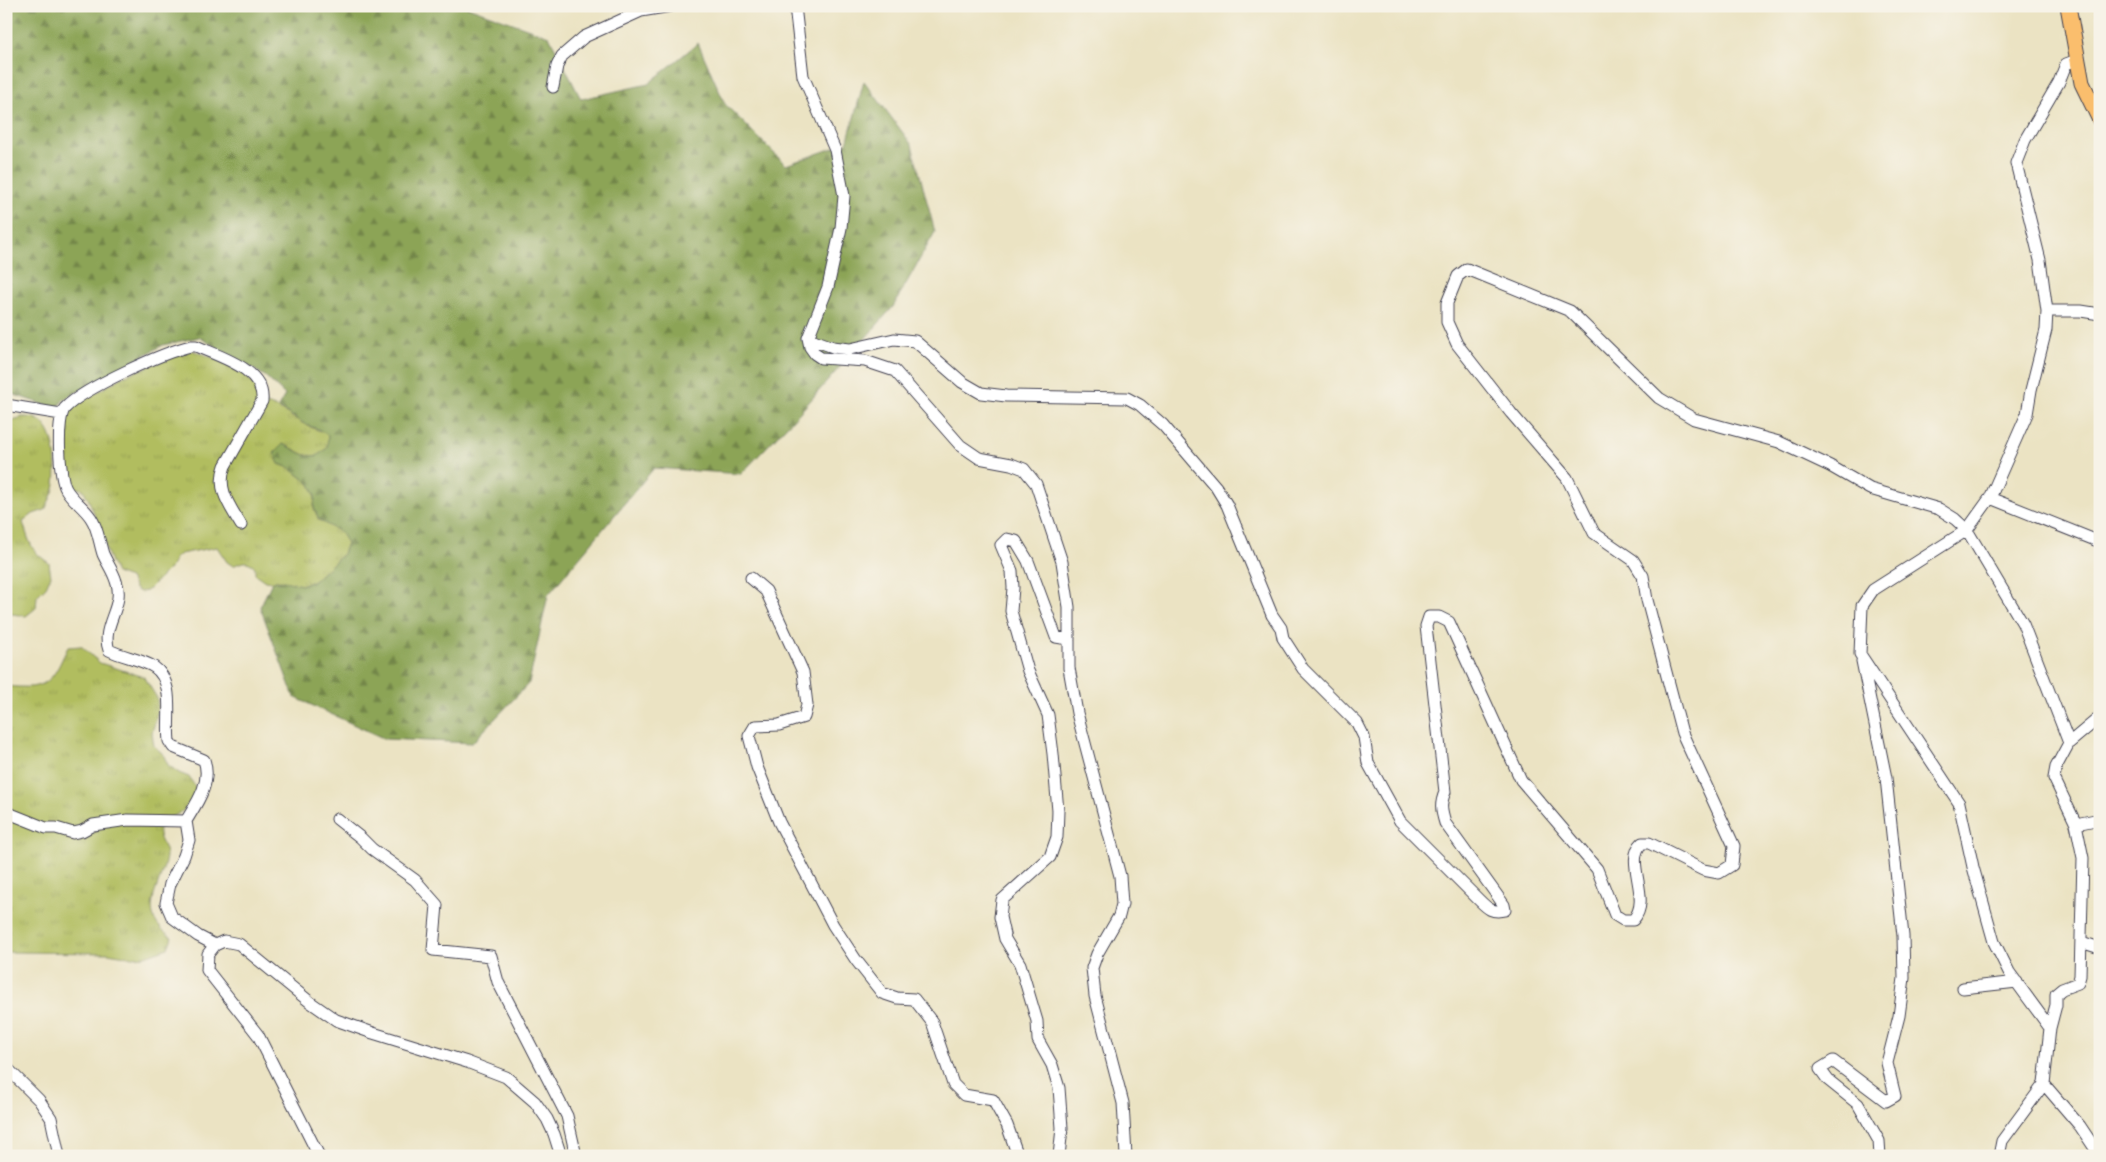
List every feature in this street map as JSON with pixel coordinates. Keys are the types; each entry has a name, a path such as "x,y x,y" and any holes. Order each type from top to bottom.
{"main road":[{"path":"2068,6 2082,83 2100,120"}],"street":[{"path":"553,87 557,66 562,56 584,37 641,11 672,6"},
{"path":"795,6 803,76 835,150 844,196 841,228 828,287 808,338 810,347 821,358 865,361 895,371 960,445 979,458 1011,464 1024,469 1036,484 1062,562 1069,607 1069,668 1077,713 1120,876 1122,904 1119,916 1097,954 1092,968 1095,996 1123,1103 1126,1156"},
{"path":"1880,1156 1879,1141 1858,1104 1828,1080 1820,1069 1833,1061 1886,1101 1895,1096 1887,1063 1899,1016 1904,978 1903,936 1886,778 1860,654 1862,606 1873,590 1967,530 1990,498 2027,414 2030,390 2046,330 2047,311 2040,260 2016,163 2025,140 2059,82 2066,64 2077,60"},
{"path":"808,338 833,347 850,349 886,340 915,341 962,382 981,393 1006,396 1127,398 1140,405 1163,425 1216,487 1227,504 1272,615 1281,628 1283,638 1303,669 1357,723 1364,737 1368,763 1400,821 1479,900 1490,910 1496,912 1506,910 1504,905 1445,823 1442,814 1440,803 1445,792 1426,626 1429,617 1439,616 1449,622 1521,780 1597,869 1615,915 1622,920 1633,920 1639,914 1640,899 1636,858 1638,847 1642,843 1649,844 1703,870 1719,873 1732,865 1734,846 1682,732 1647,600 1643,576 1633,560 1594,533 1567,478 1511,413 1457,344 1447,322 1447,303 1458,276 1467,269 1570,311 1659,398 1694,419 1779,442 1830,466 1870,489 1939,509 1955,519 1967,530 2023,624 2069,743"},
{"path":"2047,311 2081,311 2100,314"},
{"path":"215,945 198,936 172,917 166,903 170,884 184,856 188,840 186,821 206,783 207,768 204,760 173,747 169,741 168,693 164,677 153,667 109,650 106,642 107,630 119,593 117,582 103,554 92,519 66,489 62,477 61,414 65,408 86,393 135,368 183,347 196,346 244,369 259,382 262,401 221,476 221,484 226,498 241,525"},
{"path":"6,405 61,414"},
{"path":"1990,498 2100,542"},
{"path":"1059,1156 1062,1128 1059,1088 1052,1065 1038,1040 1037,1021 1023,973 1020,964 1005,939 1000,917 1002,900 1050,857 1057,838 1058,811 1054,754 1048,715 1028,671 1011,611 1012,571 1001,545 1007,539 1016,541 1028,561 1056,637 1068,639"},
{"path":"751,578 766,591 803,672 807,706 804,718 779,724 755,726 749,736 758,767 779,822 833,925 856,960 882,993 897,998 914,999 932,1022 953,1084 964,1094 993,1100 1006,1125 1018,1156"},
{"path":"1860,654 1959,803 1972,867 1994,942 2008,972 2050,1028"},
{"path":"2000,1156 2002,1141 2044,1084 2056,994 2062,989 2078,983 2080,976 2083,858 2076,824 2054,778 2056,767 2069,743 2100,717"},
{"path":"6,812 46,828 73,832 82,831 93,825 128,820 186,821"},
{"path":"337,819 372,849 415,880 436,905 433,950 491,956 498,982 567,1116 576,1156"},
{"path":"2076,824 2100,819"},
{"path":"319,1156 258,1035 207,970 208,954 215,945 224,941 239,944 310,1002 336,1020 373,1034 467,1062 506,1077 534,1102 546,1119 554,1134 561,1156"},
{"path":"2081,942 2100,948"},
{"path":"1963,988 2016,982"},
{"path":"6,1067 39,1100 51,1118 60,1156"},
{"path":"2044,1084 2080,1126 2100,1156"}],"green space":[{"path":"6,6 465,6 549,36 581,99 648,84 698,43 725,104 786,165 847,143 864,81 912,145 935,232 893,307 802,410 741,474 654,468 548,595 529,683 472,743 385,739 294,697 260,607 272,582 284,581 302,585 314,581 343,554 347,543 340,532 319,520 314,508 315,495 310,484 290,468 279,464 274,453 283,444 305,455 317,456 327,448 328,435 306,425 278,407 285,395 265,376 199,337 163,345 63,400 57,409 6,392"},
{"path":"191,350 233,367 254,384 266,404 328,435 327,448 317,456 305,455 283,444 279,464 290,468 310,484 315,495 314,508 319,520 340,532 347,543 343,554 309,584 296,585 277,581 265,581 255,574 255,567 247,562 233,566 227,562 217,547 180,554 175,558 173,565 147,591 140,592 135,589 130,578 116,573 93,509 83,489 72,488 66,477 63,431 75,405 126,375"},
{"path":"22,417 34,418 42,422 47,429 54,446 56,467 54,487 45,510 33,514 23,522 34,550 49,563 51,576 46,587 37,596 36,608 26,616 6,613 6,425 10,421"},
{"path":"81,646 100,663 144,677 157,698 158,710 152,733 154,746 163,754 168,765 189,777 196,788 187,807 174,816 160,822 159,834 166,856 153,899 152,909 154,918 160,928 172,937 168,948 145,956 132,957 108,953 6,952 6,685 12,687 32,687 41,685 52,676 68,647"}]}
